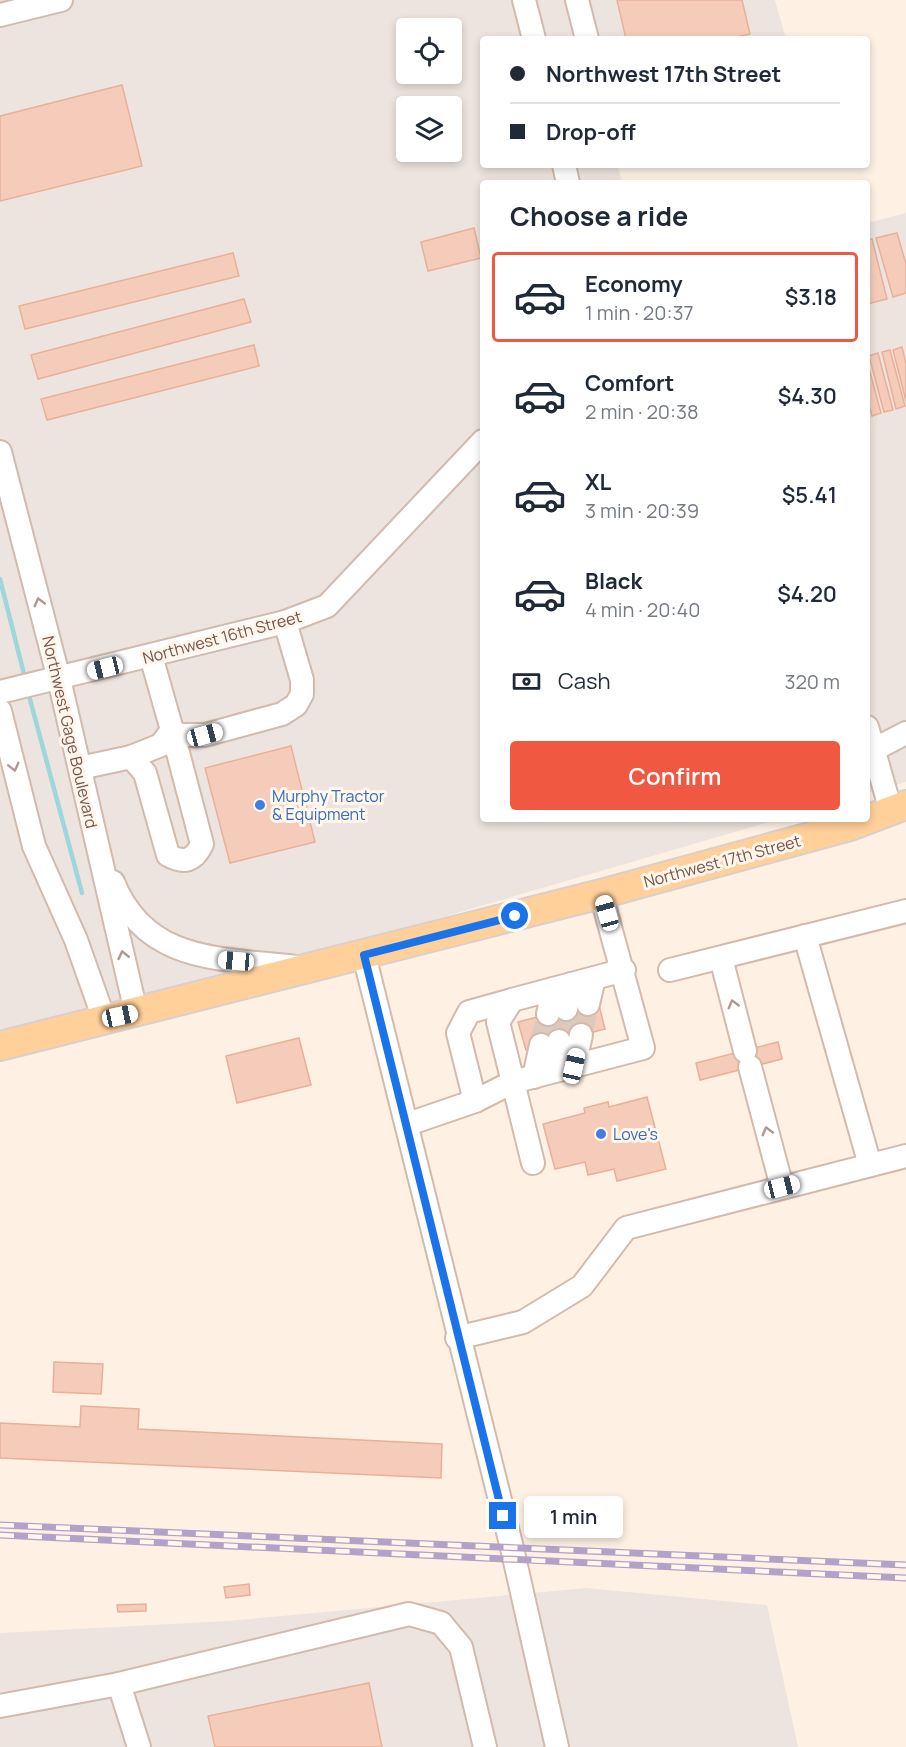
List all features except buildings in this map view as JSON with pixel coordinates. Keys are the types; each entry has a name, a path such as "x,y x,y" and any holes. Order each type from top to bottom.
{"main road":[{"name":"Northwest 17th Street","path":"870,820 901,811"},
{"name":"Northwest 17th Street","path":"0,1046 602,894 864,822"}],"street":[{"path":"0,15 61,0"},
{"path":"524,0 533,36"},
{"path":"577,0 586,36"},
{"name":"Northwest 16th Street","path":"0,692 285,622 327,606 480,444"},
{"name":"Northwest Gage Boulevard","path":"0,452 59,679 136,1012"},
{"path":"172,730 180,735 205,735 282,714 296,705 302,694 302,680 285,622"},
{"path":"131,757 145,773 168,855 177,861 188,861 197,855 202,844 151,656"},
{"path":"0,711 34,846 76,940 104,1019"},
{"path":"80,768 131,757 161,745 172,730"},
{"path":"873,750 906,734"},
{"path":"870,738 901,811"},
{"path":"96,842 114,886 139,922 159,940 182,951 213,959 306,968"},
{"path":"408,1124 544,1074 643,1048 602,894"},
{"path":"670,970 906,911"},
{"path":"805,936 870,1165"},
{"path":"364,955 408,1124 457,1338 512,1548 557,1747"},
{"path":"721,958 782,1187"},
{"path":"475,1101 458,1033 469,1012 624,970"},
{"path":"588,1004 594,978"},
{"path":"557,1012 562,986"},
{"path":"512,1000 498,1022 544,1074"},
{"path":"544,1074 581,1035"},
{"path":"533,1163 550,1043"},
{"path":"457,1338 523,1322 582,1286 626,1228 906,1156"},
{"path":"0,1706 119,1684 409,1614 441,1623 461,1647 485,1747"},
{"path":"119,1684 139,1747"}],"shaded area":[{"path":"0,0 775,0 785,36 480,36 480,168 619,168 621,180 480,180 480,822 769,822 347,945 0,1031"},
{"path":"906,213 906,782 870,792 870,222"},
{"path":"586,1588 767,1605 798,1747 0,1747 0,1633 228,1621"}],"waterway":[{"path":"0,579 25,678"},
{"path":"28,692 82,893"}],"tunnel":[{"path":"581,1035 588,1004"},
{"path":"559,1041 566,1009"},
{"path":"541,1045 548,1014"}],"railway":[{"path":"0,1525 906,1565"},
{"path":"0,1535 906,1578"}],"place":[{"name":"Murphy Tractor & Equipment","path":"260,805"},
{"name":"Love's","path":"601,1134"}],"route":[{"path":"503,1516 457,1338 408,1124 364,955 515,916"}]}
